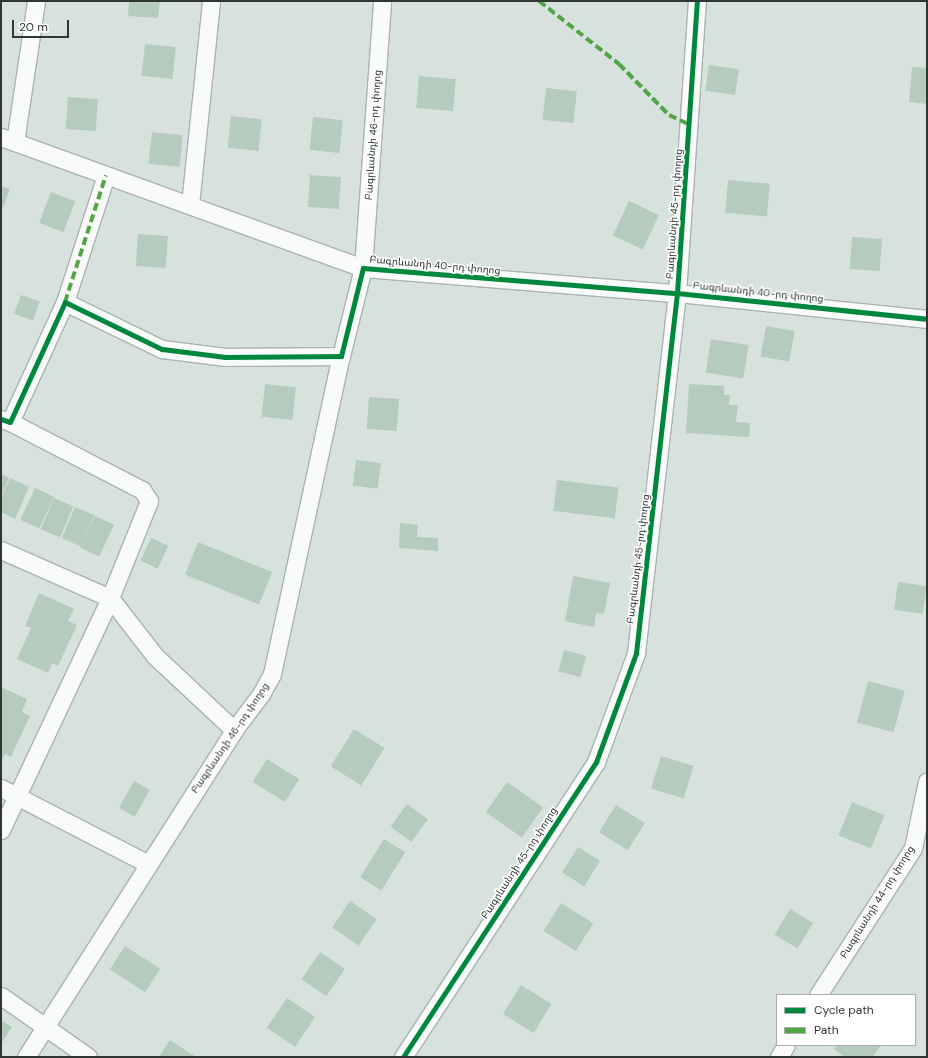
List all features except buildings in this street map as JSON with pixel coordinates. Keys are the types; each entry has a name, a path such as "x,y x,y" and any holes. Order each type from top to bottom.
{"street":[{"path":"36,1 8,140 363,268"},
{"path":"190,205 212,1"},
{"name":"Բագրևանդի 46-րդ փողոց","path":"363,268 382,1"},
{"name":"Բագրևանդի 45-րդ փողոց","path":"403,1057 596,762 634,660 677,293 697,1"},
{"path":"1,830 16,794 58,712 110,598 148,501 142,490 6,420 65,302 106,175"},
{"name":"Բագրևանդի 40-րդ փողոց","path":"341,356 363,268 677,293 927,319"},
{"path":"65,302 162,349 225,357 341,356"},
{"name":"Բագրևանդի 46-րդ փողոց","path":"26,1057 46,1028 148,864 234,730 261,694 272,674 341,356"},
{"path":"1,550 110,598 155,656 234,730"},
{"name":"Բագրևանդի 44-րդ փողոց","path":"819,994 913,848 927,781"},
{"path":"1,788 16,794 148,864"},
{"path":"1,996 88,1057"},
{"path":"779,1057 785,1046"}],"marked path":[{"path":"539,1 619,64 669,115 690,125"},
{"path":"65,302 106,175"}],"cycle path":[{"path":"403,1057 596,762 636,653 677,293 697,1"},
{"path":"1,419 10,422 65,302 162,349 225,357 341,356 363,268 677,293 927,319"}]}
